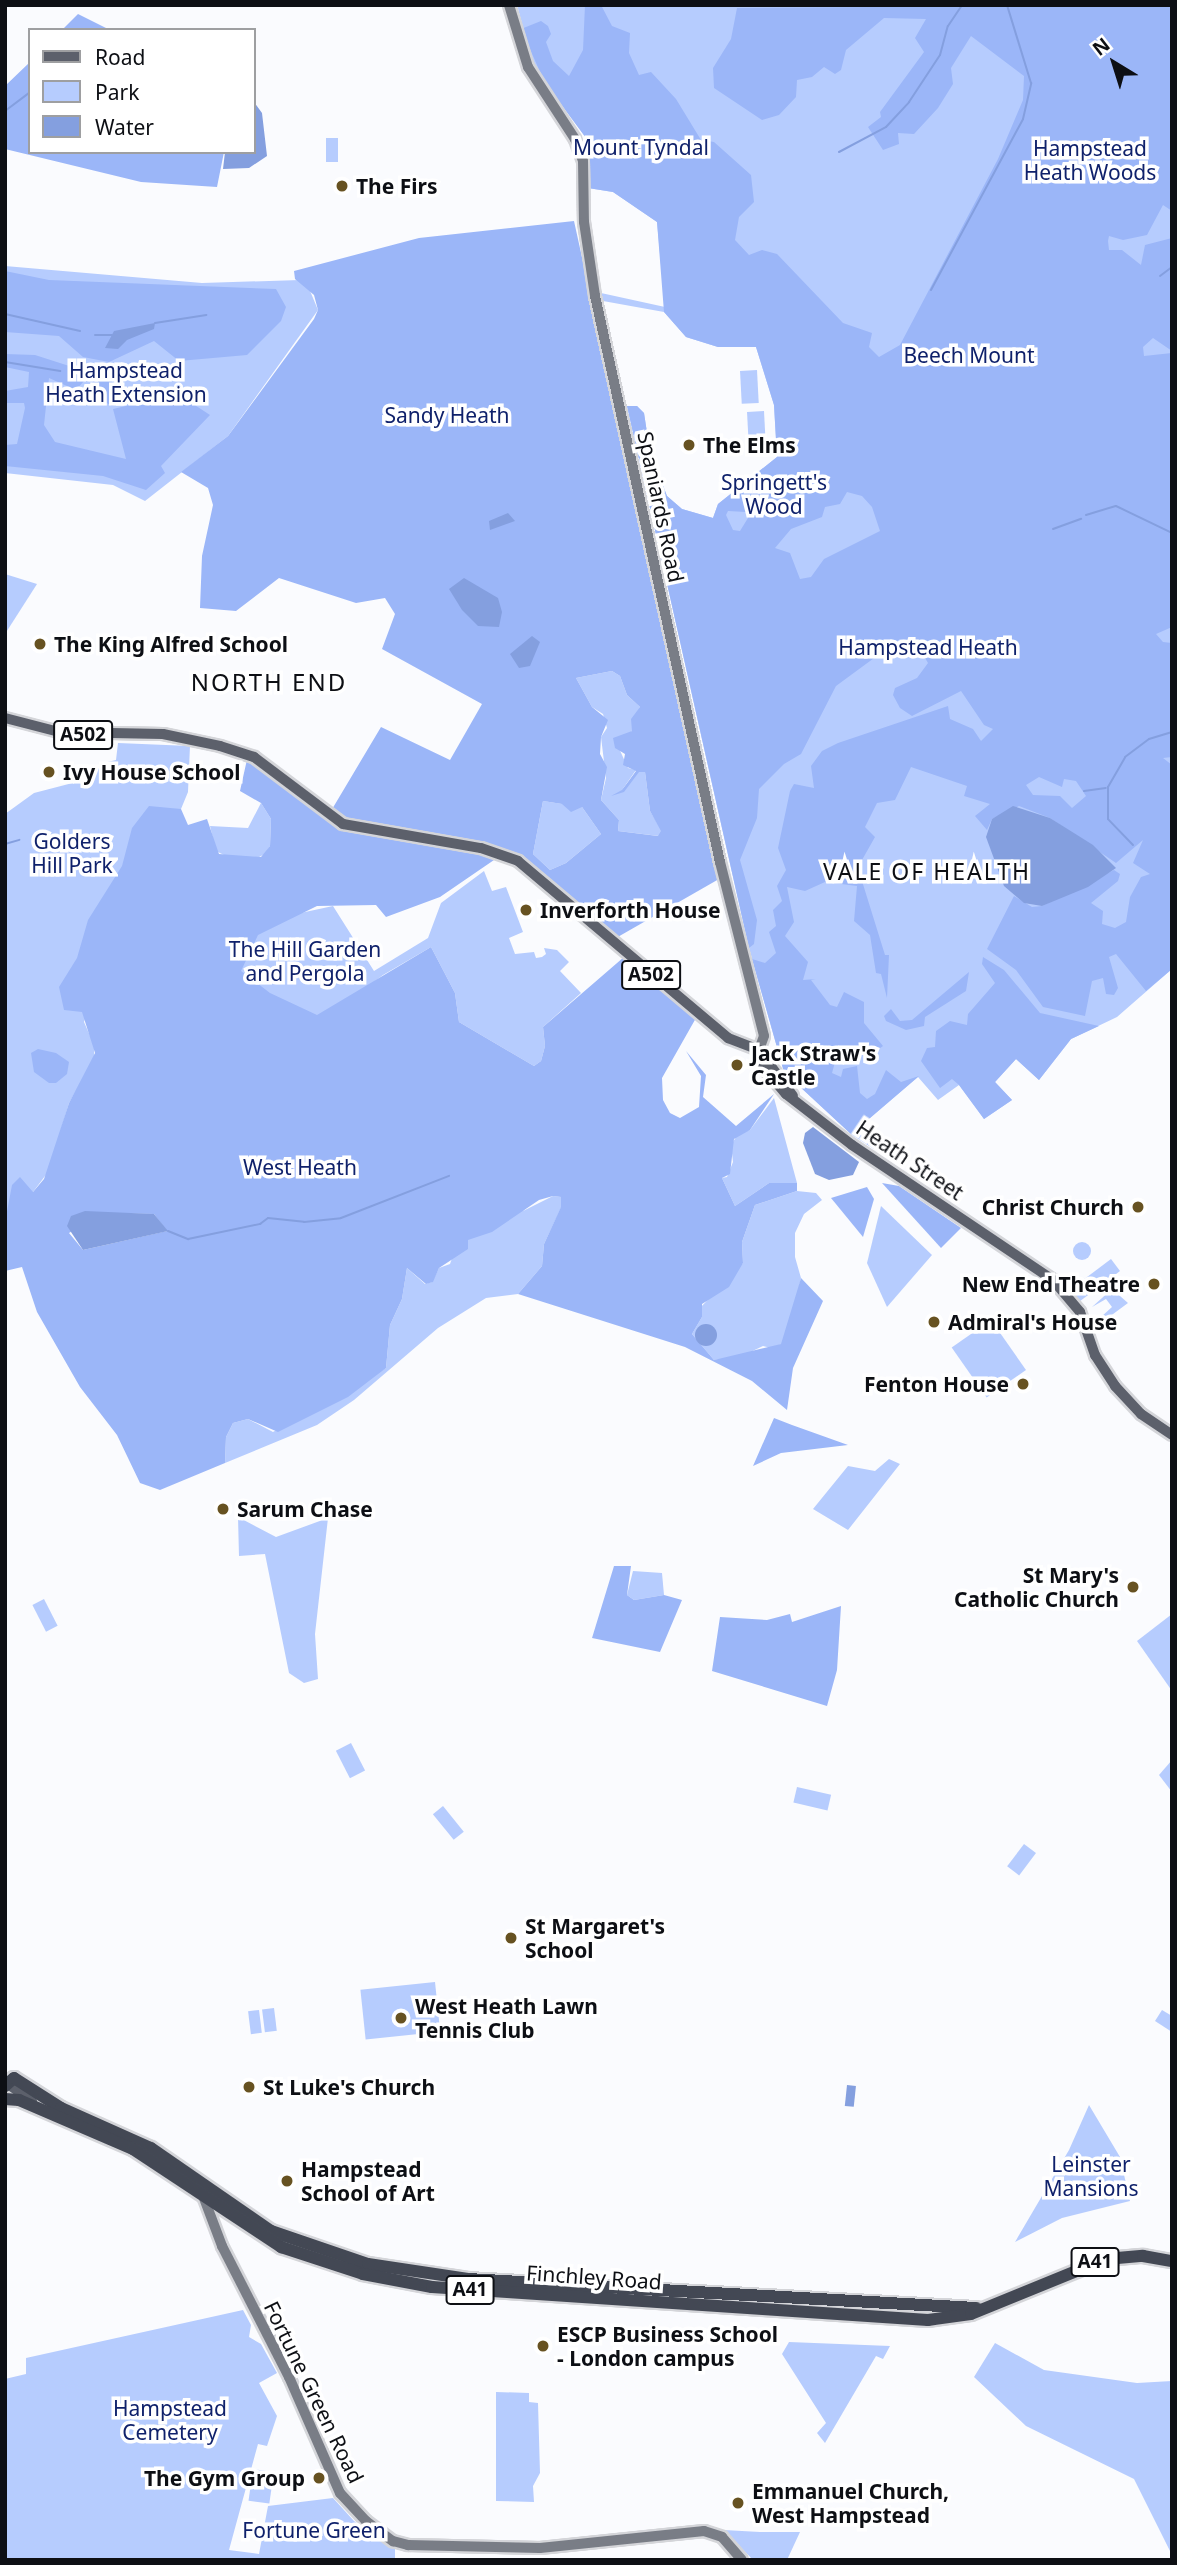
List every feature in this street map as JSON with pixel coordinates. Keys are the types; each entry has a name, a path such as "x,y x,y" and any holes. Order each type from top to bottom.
{"highway":[{"name":"Finchley Road","path":"10,2086 44,2111 133,2149 267,2240 302,2255 363,2274 432,2287 928,2320 971,2314 976,2308"},
{"name":"Finchley Road","path":"10,2086 138,2141 197,2179 242,2213 286,2238 342,2258 404,2272 976,2308 1093,2262 1169,2257"}],"main road":[{"name":"Spaniards Road","path":"509,5 528,67 575,139 583,161 584,222 595,296 764,1040 759,1050"},
{"name":"A502","path":"5,718 82,735 163,734 254,757 343,824 470,846 510,861 550,889 728,1038 759,1050"},
{"name":"Heath Street","path":"759,1050 761,1063 774,1083 852,1145 1044,1272 1080,1312 1095,1356 1115,1386 1140,1414 1172,1435"},
{"name":"Fortune Green Road","path":"197,2179 220,2242 289,2377 340,2493 366,2521 393,2541 408,2545 540,2547 704,2530 722,2537 742,2560"}],"green space":[{"name":"Hampstead Heath","path":"517,5 1172,5 1172,969 1117,1017 1071,1039 1039,1080 1016,1059 995,1082 1012,1100 984,1119 959,1085 938,1100 918,1077 856,1130 874,1149 852,1135 784,1072 749,948 627,406 637,406 644,413 650,452 667,496 682,509 713,518 718,504 777,457 774,405 756,347 718,347 686,337 664,312 603,301 601,293 665,307 657,222 613,192 588,188 586,138 532,61"},
{"name":"Hampstead Heath","path":"585,5 601,5 612,26 630,33 629,53 639,75 651,72 676,99 701,140 714,142 751,175 754,202 739,217 735,240 749,255 762,250 777,254 843,323 872,333 869,347 879,357 900,345 998,159 1023,100 1024,76 971,36 951,68 953,84 938,108 914,134 898,133 899,144 883,150 868,127 881,117 880,112 924,52 915,38 926,19 884,18 846,50 841,70 835,74 824,67 812,77 797,80 796,97 779,115 762,120 714,88 713,68 731,39 737,8 1172,5 1172,211 1163,205 1147,235 1123,240 1109,236 1108,241 1109,250 1122,250 1141,265 1145,245 1172,238 1172,351 1153,338 1143,347 1144,356 1172,353 1172,627 1156,634 1163,642 1172,643 1172,757 1163,758 1172,765 1172,969 1146,991 1116,954 1109,957 1118,988 1114,995 1106,994 1103,978 1092,981 1085,1016 1043,1007 1016,970 987,949 1014,896 1032,907 1042,906 1114,870 1120,874 1118,881 1091,903 1103,911 1102,924 1115,928 1126,922 1130,897 1141,877 1150,874 1133,863 1143,840 1116,863 1050,818 1019,806 992,819 987,830 975,816 990,804 964,796 967,786 911,767 895,800 877,803 865,827 875,837 862,860 862,881 885,955 889,955 887,998 881,974 876,973 870,935 854,921 857,886 825,882 805,891 787,887 794,922 785,936 808,962 803,980 816,979 811,980 830,1005 837,1007 844,992 864,1002 864,1023 883,1046 873,1053 839,1048 832,1073 841,1077 843,1069 857,1066 860,1093 867,1099 875,1094 886,1070 901,1082 919,1076 856,1130 874,1149 852,1135 784,1072 752,959 765,963 776,953 769,932 776,926 773,910 782,901 777,886 786,870 778,848 790,791 794,784 814,788 811,766 822,751 838,743 948,706 950,719 973,729 981,741 993,729 984,725 961,691 912,716 900,708 893,695 895,688 917,678 928,663 921,651 900,639 836,686 801,754 784,764 759,789 757,818 740,860 757,920 754,944 749,948 627,406 637,406 644,413 650,452 667,496 682,509 713,518 718,504 777,457 774,405 756,347 718,347 686,337 664,312 657,222 613,192 588,188 586,138 545,83 521,29 541,21 548,26 551,34 546,42 553,61 569,76 583,50","holes":["847,492 862,496 872,507 880,531 824,559 811,577 800,579 790,553 775,548 791,529 822,517 825,507 840,504","728,511 746,512 748,518 740,531 733,530 726,515","1039,777 1062,787 1064,779 1076,781 1086,796 1072,808 1060,796 1033,795 1026,785"]},
{"path":"78,14 106,28 64,28"},
{"path":"28,64 28,154 224,154 217,187 141,182 5,149 5,86"},
{"path":"326,138 338,138 338,162 326,162"},
{"path":"574,221 719,879 616,938 518,861 472,847 494,860 440,897 386,917 376,905 317,906 258,935 241,971 270,993 317,1015 431,947 455,993 459,1022 534,1066 541,1061 545,1046 543,1027 624,957 696,1018 662,1078 663,1100 670,1113 680,1118 699,1107 701,1076 686,1051 706,1075 703,1097 736,1126 774,1094 750,1130 734,1139 730,1174 722,1178 735,1206 769,1183 797,1183 797,1191 755,1205 742,1242 743,1263 729,1287 702,1304 702,1317 692,1334 714,1360 781,1344 801,1278 823,1301 793,1368 787,1410 752,1381 685,1347 518,1294 542,1266 544,1244 561,1207 561,1197 553,1196 539,1200 492,1232 468,1240 468,1249 439,1268 433,1282 426,1284 407,1268 402,1299 390,1325 386,1368 348,1397 278,1432 248,1419 233,1423 226,1437 225,1463 160,1490 140,1483 117,1435 80,1387 37,1312 22,1267 5,1271 5,1222 12,1185 20,1177 33,1192 44,1179 69,1103 95,1053 82,1012 64,1010 59,987 77,958 88,920 122,866 132,828 149,806 181,809 188,825 207,819 219,854 261,857 270,846 271,819 261,803 240,791 248,755 328,816 381,727 450,760 482,704 382,649 395,614 385,598 356,603 279,578 236,611 200,608 202,556 213,505 208,488 181,472 228,436 314,319 318,310 314,295 295,279 294,271 419,238","holes":["612,671 620,676 627,695 640,707 631,719 632,731 613,738 615,748 625,754 623,765 636,771 622,790 611,796 624,792 639,772 645,772 650,811 661,831 658,836 618,831 619,820 601,800 607,767 600,754 601,737 608,720 592,707 576,678","543,801 562,804 571,812 582,807 601,834 566,863 550,870 533,854","101,1213 154,1214 167,1231 83,1250 69,1233"]},
{"name":"Hampstead Heath Extension","path":"5,266 202,283 300,280 308,286 318,310 228,436 145,501 113,485 5,473"},
{"path":"5,271 49,280 276,289 286,307 281,321 247,355 179,361 154,341 109,362 83,357 59,336 5,332"},
{"path":"5,354 35,355 91,373 76,390 49,378 44,425 55,442 126,459 113,409 178,394 210,415 161,466 165,473 146,490 103,476 5,466 5,445 17,444 25,408 24,403 5,403 5,391 28,387 29,372 5,367"},
{"path":"757,370 759,403 742,404 740,371"},
{"path":"97,375 109,377 125,401 112,406 95,396 89,388"},
{"path":"764,411 766,444 749,445 747,412"},
{"path":"5,574 37,584 5,634"},
{"path":"612,671 620,676 627,695 640,707 632,731 617,744 628,768 636,770 622,790 639,771 645,772 650,811 662,831 659,836 618,831 619,820 601,800 606,778 601,737 607,728 603,714 592,707 576,678"},
{"name":"Golders Hill Park","path":"118,743 190,746 188,792 181,809 130,885 84,1022 94,1045 94,1059 69,1103 48,1172 33,1192 5,1271 5,814 34,793 84,780 103,763 116,760"},
{"path":"543,801 582,807 601,834 566,863 550,870 533,854"},
{"path":"261,803 271,819 270,846 265,854 257,858 228,857 216,851 210,826 248,828"},
{"name":"The Hill Garden and Pergola","path":"484,871 492,891 506,887 523,932 509,938 515,954 534,952 536,958 546,954 544,948 557,950 569,962 560,971 581,993 543,1027 545,1046 541,1061 534,1066 459,1022 455,993 431,947 383,975 322,1021 261,997 229,958 268,920 333,906 374,971 428,938 441,903"},
{"path":"983,957 1004,970 1040,1013 1099,1026 1071,1039 1039,1080 1016,1059 995,1082 1012,1100 984,1119 959,1085 952,1079 940,1088 921,1061 927,1048 935,1047 936,1031 950,1021 967,1025 968,1014 995,983 982,964"},
{"path":"969,972 966,991 925,1017 924,1026 906,1030 886,1021 884,1016 891,1009 900,1021 912,1020"},
{"path":"38,1049 56,1053 69,1062 67,1074 56,1083 49,1083 34,1072 31,1053"},
{"path":"774,1098 797,1183 769,1183 735,1206 722,1178 727,1177 733,1162 731,1145 738,1134 750,1130"},
{"path":"882,1183 899,1186 961,1228 941,1248"},
{"path":"867,1187 874,1199 863,1237 831,1198"},
{"path":"797,1191 816,1193 822,1200 804,1214 795,1233 795,1257 801,1278 789,1329 782,1344 771,1348 763,1346 740,1357 714,1360 692,1334 702,1317 700,1308 743,1263 742,1242 755,1205"},
{"path":"536,1196 523,1211 553,1196 561,1197 561,1208 544,1244 542,1266 518,1294 486,1298 438,1328 354,1400 317,1425 225,1463 226,1437 233,1423 248,1419 273,1432 386,1368 390,1325 402,1299 407,1268 425,1284 432,1282 439,1268 450,1264 458,1241"},
{"path":"881,1206 932,1255 887,1307 867,1263"},
{"path":"1082,1242 1088,1245 1091,1251 1088,1257 1082,1260 1076,1257 1073,1251 1076,1245"},
{"path":"1111,1259 1120,1271 1078,1302 1069,1290"},
{"path":"1112,1289 1128,1303 1105,1320 1101,1317 1112,1307 1106,1299 1092,1307"},
{"path":"991,1320 1026,1370 987,1397 952,1348"},
{"path":"774,1418 848,1445 781,1453 753,1466"},
{"path":"889,1459 900,1464 848,1530 813,1509 848,1466 875,1471"},
{"path":"238,1517 276,1537 328,1518 315,1634 318,1679 304,1683 289,1673 265,1554 239,1556"},
{"path":"614,1566 631,1566 627,1595 634,1600 664,1595 682,1600 660,1652 592,1638"},
{"path":"633,1571 662,1573 664,1595 634,1600 627,1595"},
{"path":"44,1599 58,1626 46,1632 32,1605"},
{"path":"841,1606 837,1670 827,1706 712,1671 720,1617 767,1620 790,1614 792,1622"},
{"path":"1172,1614 1172,1691 1137,1641"},
{"path":"351,1743 365,1771 350,1778 336,1751"},
{"path":"1172,1760 1172,1792 1159,1775"},
{"path":"797,1787 831,1795 828,1810 793,1803"},
{"path":"443,1806 464,1832 454,1840 433,1814"},
{"path":"1024,1844 1036,1853 1019,1875 1007,1866"},
{"name":"West Heath Lawn Tennis Club","path":"435,1982 440,2032 366,2040 360,1990"},
{"path":"274,2008 277,2031 265,2032 262,2009"},
{"path":"259,2010 262,2033 251,2034 248,2011"},
{"path":"1162,2010 1172,2016 1172,2032 1155,2021"},
{"name":"Leinster Mansions","path":"1089,2105 1120,2157 1130,2201 1062,2218 1015,2242 1069,2150"},
{"name":"Hampstead Cemetery","path":"243,2310 251,2325 249,2337 261,2344 277,2373 259,2383 277,2416 267,2446 258,2444 229,2550 259,2554 268,2506 333,2498 354,2521 395,2548 395,2560 5,2560 5,2379 26,2374 26,2358"},
{"path":"789,2342 890,2346 883,2359 876,2356 825,2443 817,2433 826,2423 782,2354"},
{"path":"995,2343 1044,2370 1137,2383 1172,2381 1172,2555 1134,2479 1026,2426 974,2377"},
{"path":"496,2392 529,2393 529,2402 538,2403 540,2473 533,2486 534,2502 496,2501"},
{"path":"253,2469 274,2472 269,2504 249,2501"},
{"path":"724,2530 800,2532 787,2560 753,2560"}],"water":[{"path":"256,105 262,113 267,156 249,168 223,169 225,154 256,154"},
{"path":"155,323 154,329 127,340 118,349 105,348 114,331"},
{"path":"508,513 515,521 490,530 489,521"},
{"path":"464,578 498,598 502,612 499,627 478,626 462,610 449,589"},
{"path":"532,636 540,642 530,666 519,668 510,654"},
{"path":"1013,806 1050,818 1093,845 1116,868 1088,887 1042,906 1024,903 1004,886 986,837 992,819"},
{"path":"813,1127 859,1162 853,1175 829,1180 815,1174 803,1143 805,1133"},
{"path":"85,1211 154,1214 168,1231 83,1250 67,1226 71,1216"},
{"path":"706,1324 714,1327 717,1335 714,1343 706,1346 698,1343 695,1335 698,1327"},
{"path":"847,2085 856,2086 854,2107 845,2106"}],"waterway":[{"path":"839,152 886,127 909,102 940,55 948,26 962,5"},
{"path":"931,290 1023,119 1031,83 1007,5"},
{"path":"5,111 28,94"},
{"path":"1160,276 1172,267"},
{"path":"5,314 80,331"},
{"path":"155,323 206,315"},
{"path":"95,335 112,335"},
{"path":"5,362 60,371"},
{"path":"1086,515 1116,506 1172,533"},
{"path":"1053,529 1081,519"},
{"path":"1133,845 1108,819 1108,787 1125,757 1149,739 1172,732"},
{"path":"1084,791 1106,788"},
{"path":"5,844 19,840"},
{"path":"168,1231 188,1239 260,1224 268,1218 304,1222 341,1218 449,1176"}],"place":[{"name":"The Firs","path":"342,186"},
{"name":"The Elms","path":"689,445"},
{"name":"The King Alfred School","path":"40,644"},
{"name":"Ivy House School","path":"49,772"},
{"name":"Inverforth House","path":"526,910"},
{"name":"Jack Straw's Castle","path":"737,1065"},
{"name":"Christ Church","path":"1138,1207"},
{"name":"New End Theatre","path":"1154,1284"},
{"name":"Admiral's House","path":"934,1322"},
{"name":"Fenton House","path":"1023,1384"},
{"name":"Sarum Chase","path":"223,1509"},
{"name":"St Mary's Catholic Church","path":"1133,1587"},
{"name":"St Margaret's School","path":"511,1938"},
{"name":"West Heath Lawn Tennis Club","path":"401,2018"},
{"name":"St Luke's Church","path":"249,2087"},
{"name":"Hampstead School of Art","path":"287,2181"},
{"name":"ESCP Business School - London campus","path":"543,2346"},
{"name":"The Gym Group","path":"319,2478"},
{"name":"Emmanuel Church, West Hampstead","path":"738,2503"}],"district":[{"name":"NORTH END","path":"269,682"},
{"name":"VALE OF HEALTH","path":"927,871"}],"park label":[{"name":"Mount Tyndal","path":"641,147"},
{"name":"Hampstead Heath Woods","path":"1090,160"},
{"name":"Beech Mount","path":"969,355"},
{"name":"Sandy Heath","path":"447,415"},
{"name":"Springett's Wood","path":"774,494"},
{"name":"West Heath","path":"300,1167"},
{"name":"Fortune Green","path":"314,2530"}]}
